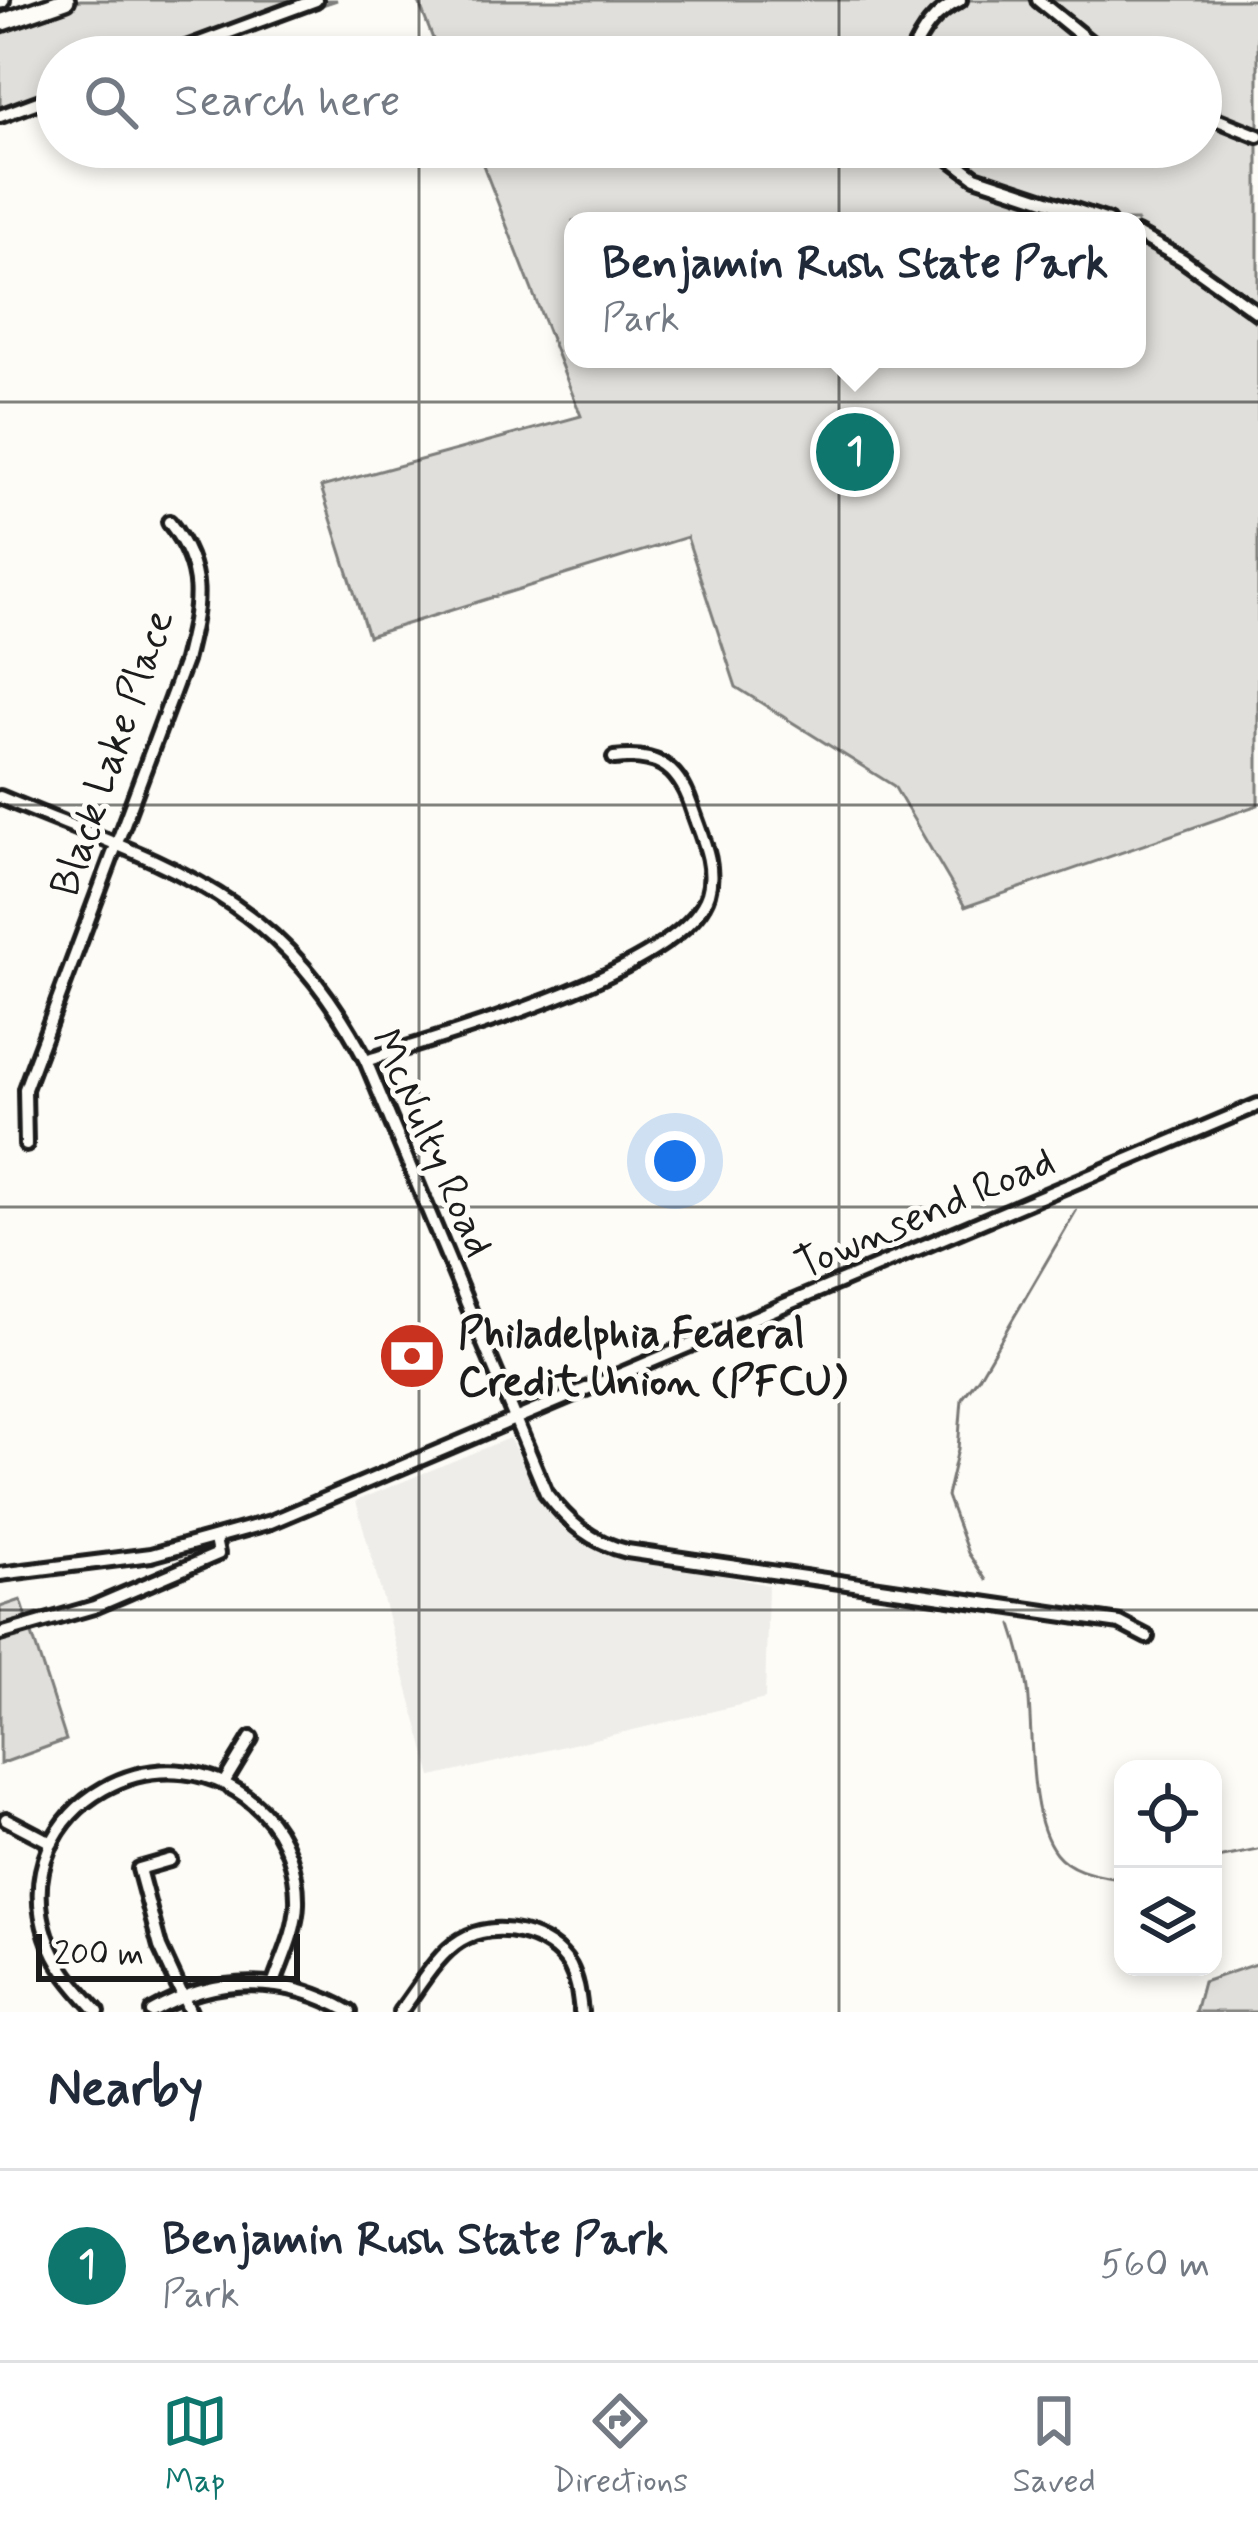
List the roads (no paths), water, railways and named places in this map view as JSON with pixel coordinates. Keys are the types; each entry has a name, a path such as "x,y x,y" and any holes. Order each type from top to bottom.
{"highway":[{"path":"0,22 66,0"}],"street":[{"path":"219,36 316,0"},
{"path":"920,36 939,11 960,0"},
{"path":"1041,1 1083,36"},
{"path":"0,116 36,103"},
{"path":"1222,121 1258,136"},
{"path":"963,168 975,177 1081,212"},
{"path":"1146,239 1258,313"},
{"name":"Black Lake Place","path":"26,1145 25,1089 185,662 196,620 194,560 169,522"},
{"path":"366,1061 582,986 641,959 680,933 700,910 709,892 712,868 688,796 673,772 654,758 639,754 614,758"},
{"name":"McNulty Road","path":"0,797 170,866 214,890 278,938 342,1016 366,1061 546,1493 575,1528 603,1545 1101,1620 1127,1625 1147,1637"},
{"name":"Townsend Road","path":"0,1574 151,1555 308,1508 1258,1105"},
{"name":"Townsend Road","path":"0,1634 94,1606 218,1554 215,1538"},
{"path":"225,1781 251,1738"},
{"path":"98,2012 60,1966 46,1937 40,1907 42,1876 52,1843 67,1818 111,1783 140,1773 173,1769 225,1781 244,1792 272,1822 296,1879 292,1936 274,1983"},
{"path":"6,1819 52,1843"},
{"path":"170,1859 140,1869 160,1947 190,2012"},
{"path":"400,2012 449,1950 470,1935 504,1928 532,1935 561,1954 577,1981 581,2012"},
{"path":"152,2012 182,1995 239,1983 274,1983 350,2012"}],"waterway":[{"path":"986,1580 968,1553 947,1496 958,1449 962,1399 1076,1211"},
{"path":"1012,1625 1027,1681 1033,1774 1047,1838 1070,1865 1114,1878"},
{"path":"1222,1857 1258,1850"}],"place":[{"name":"Benjamin Rush State Park","path":"855,452"},
{"name":"Philadelphia Federal Credit Union (PFCU)","path":"412,1356"}]}
